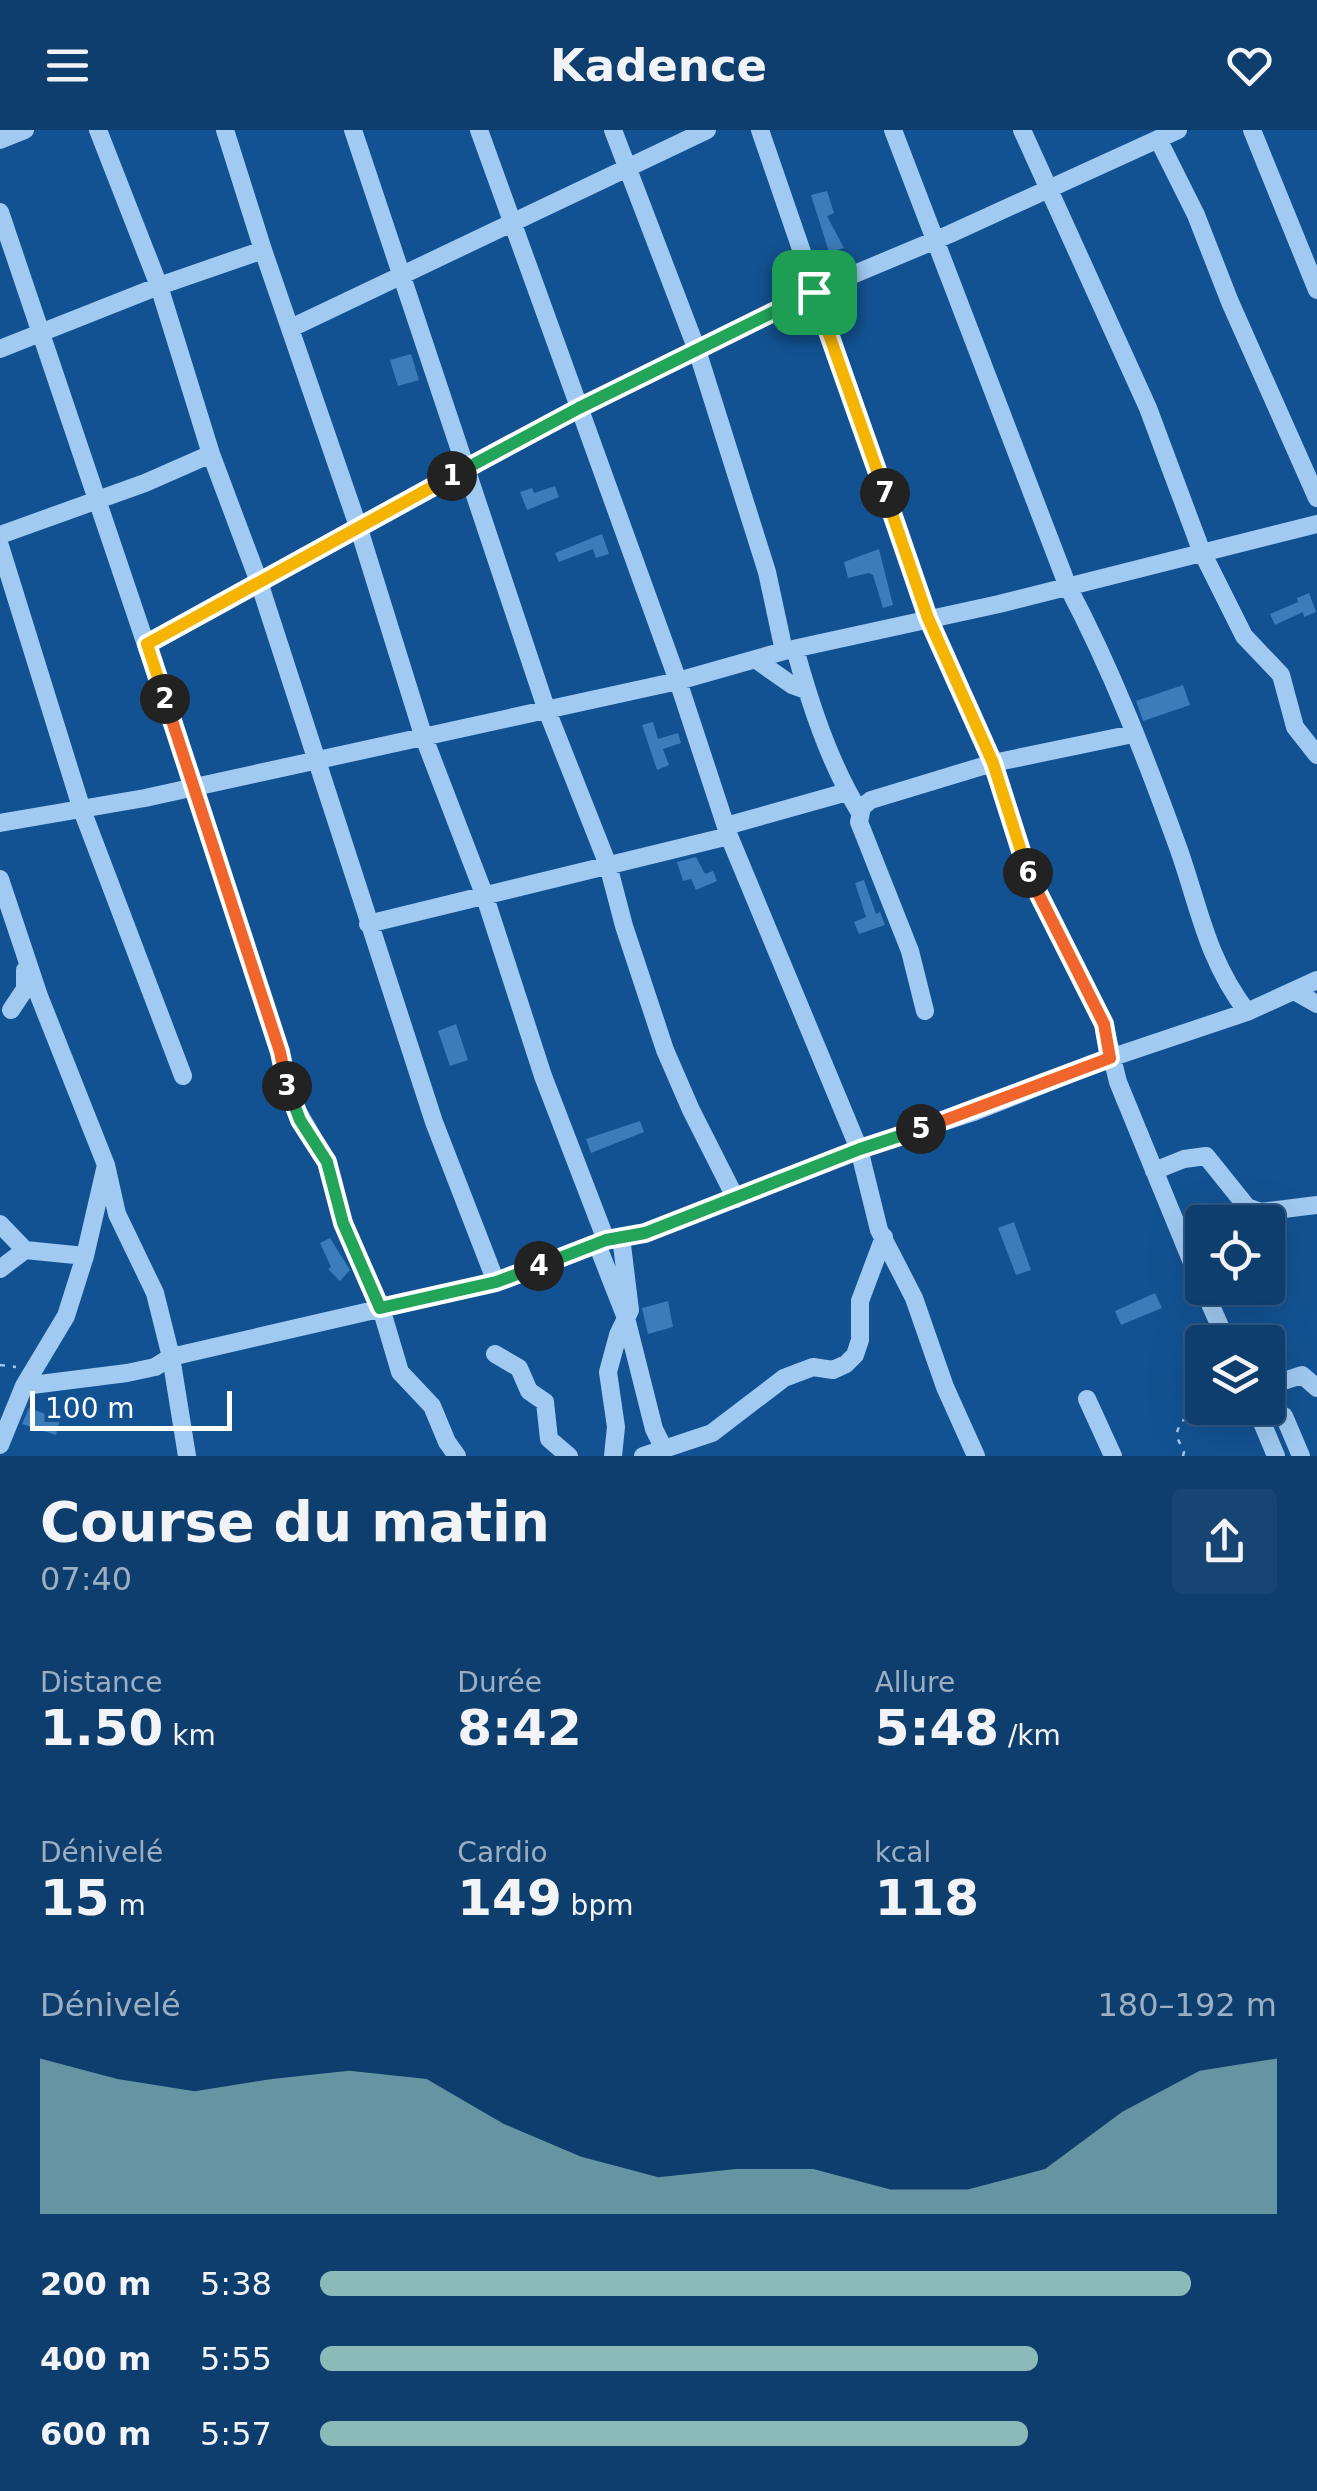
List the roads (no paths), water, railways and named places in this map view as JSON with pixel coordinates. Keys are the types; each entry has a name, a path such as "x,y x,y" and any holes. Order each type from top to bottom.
{"street":[{"path":"0,140 25,130"},
{"path":"98,130 159,286 211,454 259,582 434,1122 496,1282"},
{"path":"225,130 262,250 359,530 423,736 484,894 543,1076 603,1242 629,1284 630,1310 608,1372 616,1426 612,1456"},
{"path":"353,130 546,708 608,866 665,1050 736,1199"},
{"path":"479,130 678,680 728,831 860,1149 872,1211 914,1298 945,1387 976,1456"},
{"path":"613,130 697,350 789,650 858,811 910,951 926,1011"},
{"path":"290,328 707,130"},
{"path":"760,130 928,618 993,763 1026,868 1104,1024 1110,1058 1185,1244"},
{"path":"893,130 1068,587 1099,646 1178,848 1210,949 1220,972 1247,1012"},
{"path":"1022,130 1148,408 1201,550 1244,636 1281,675 1295,727 1317,755"},
{"path":"147,644 579,408 814,292 1178,130"},
{"path":"1252,130 1317,290"},
{"path":"1158,138 1196,215 1317,498"},
{"path":"0,212 194,787 280,1052 290,1100 327,1162 343,1223 380,1308 400,1372 432,1406 457,1456"},
{"path":"0,349 262,250"},
{"path":"0,535 211,454"},
{"path":"0,823 194,787 678,680 1317,524"},
{"path":"0,546 82,810 183,1076"},
{"path":"755,660 806,690"},
{"path":"858,811 871,800 993,763 1133,734"},
{"path":"368,924 608,866 847,792"},
{"path":"0,879 39,996 106,1165 117,1214 155,1293 171,1358 187,1456"},
{"path":"6,1012 24,990 24,952"},
{"path":"24,1386 146,1370 171,1358 496,1282 603,1242 645,1233 860,1149 974,1112 1110,1058 1247,1012 1317,980"},
{"path":"1294,991 1317,1004"},
{"path":"6,1012 39,996"},
{"path":"1154,1172 1202,1155 1210,1159 1247,1207 1260,1212 1317,1205"},
{"path":"0,1445 24,1386 66,1316 85,1256 106,1165"},
{"path":"0,1224 25,1250 85,1256"},
{"path":"641,1456 712,1433 784,1378 812,1367 833,1370 856,1355 860,1301 884,1237"},
{"path":"0,1269 25,1250"},
{"path":"626,1318 654,1430 664,1449"},
{"path":"494,1354 519,1368 529,1390 545,1402 549,1439 569,1456"},
{"path":"1285,1381 1302,1376 1317,1388"},
{"path":"1087,1398 1113,1456"},
{"path":"1285,1418 1298,1451"},
{"path":"1265,1425 1276,1454 1317,1450"},
{"path":"641,1456 654,1430"}]}
